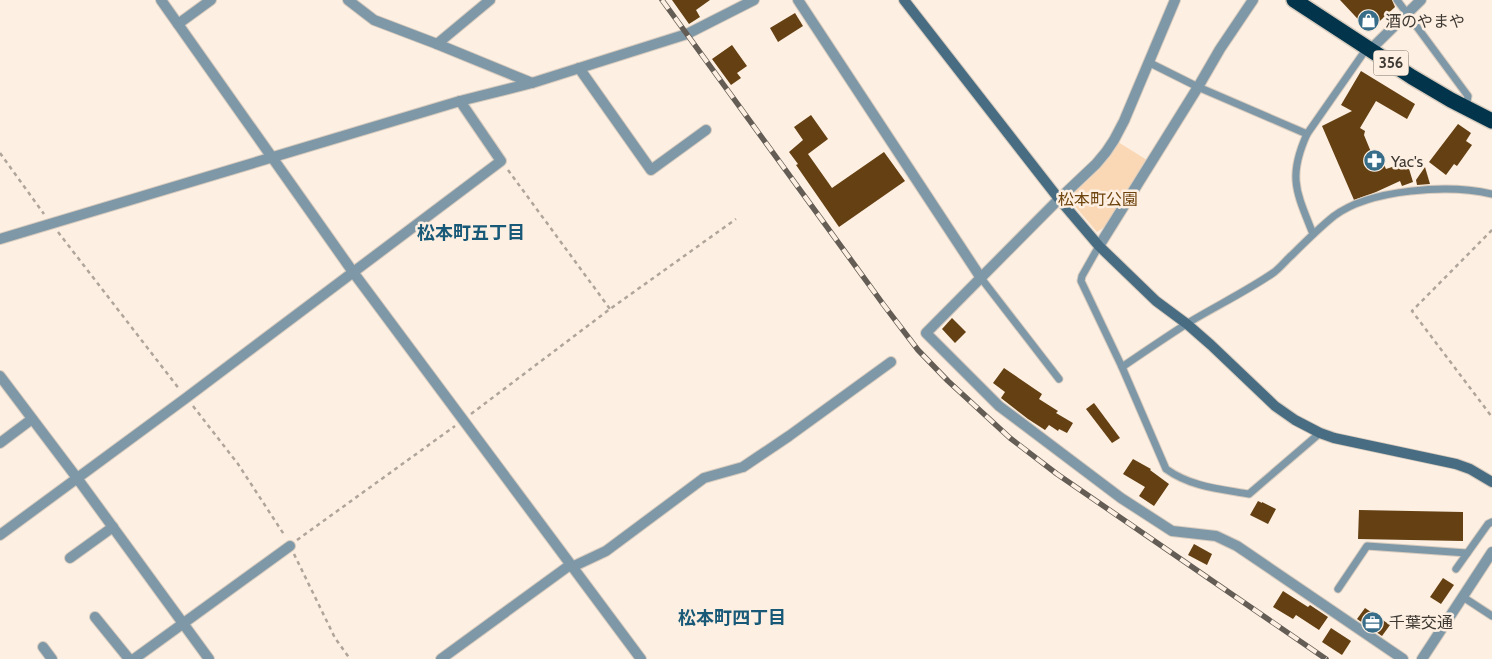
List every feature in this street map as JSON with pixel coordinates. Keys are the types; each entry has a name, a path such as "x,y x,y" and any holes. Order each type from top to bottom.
{"highway":[{"name":"356","path":"1294,0 1368,49 1451,100 1481,114"}],"street":[{"path":"161,0 354,272 641,659"},
{"path":"178,24 211,0"},
{"path":"348,0 374,20 532,83"},
{"path":"437,44 490,0"},
{"path":"0,240 460,101 532,83 687,34 754,0"},
{"path":"798,0 981,278"},
{"path":"904,0 1059,199 1099,246 1156,301 1211,345 1275,406 1295,420 1334,438 1456,464 1492,481"},
{"path":"1175,0 1114,140 1096,164 926,333 999,406 1121,498 1172,531 1216,536 1237,546 1403,659"},
{"path":"1099,246 1220,49 1253,0"},
{"path":"1368,49 1421,0"},
{"path":"579,68 651,170 706,130"},
{"path":"0,535 501,161 460,101"},
{"path":"441,659 571,566 606,551 704,478 744,467 790,436 891,362"},
{"path":"0,376 209,659"},
{"path":"0,443 32,419"},
{"path":"70,558 113,527"},
{"path":"134,659 290,546"},
{"path":"1422,659 1492,552"},
{"path":"96,616 129,659"},
{"path":"43,647 52,659"}],"lane":[{"path":"1397,0 1481,114"},
{"path":"1313,234 1297,193 1295,172 1300,149 1307,134 1368,49"},
{"path":"1148,62 1198,87 1307,134"},
{"path":"1122,367 1187,324 1274,272 1313,234 1336,215 1354,205 1394,194 1437,189 1492,194"},
{"path":"1099,246 1081,281 1122,367 1166,469 1188,482 1249,494 1320,433"},
{"path":"981,278 1059,378"},
{"path":"1456,569 1488,524 1492,522"},
{"path":"1338,589 1367,546 1467,553"},
{"path":"1463,597 1492,616"}],"path":[{"path":"501,161 610,309"},
{"path":"290,546 463,420 610,309 736,219"},
{"path":"1492,230 1412,311 1492,418"}],"green space":[{"name":"松本町公園","path":"1118,142 1147,160 1110,223 1097,232 1068,198 1100,167"}],"building":[{"path":"672,0 710,0 696,10 700,17 689,24"},
{"path":"1340,0 1392,0 1395,7 1369,31"},
{"path":"795,13 803,26 778,42 770,28"},
{"path":"732,45 747,66 737,73 741,78 731,85 712,59"},
{"path":"1361,71 1415,104 1407,119 1376,101 1360,128 1365,131 1364,135 1371,152 1377,150 1386,169 1407,162 1413,182 1402,186 1400,181 1354,200 1322,126 1352,111 1341,105"},
{"path":"811,115 828,139 808,154 832,188 884,152 905,181 839,227 789,152 803,140 794,127"},
{"path":"1458,124 1471,133 1466,141 1472,145 1457,166 1454,164 1446,175 1429,162"},
{"path":"1425,167 1430,184 1417,185 1416,180"},
{"path":"952,318 966,332 955,343 942,329"},
{"path":"1004,368 1042,394 1039,399 1058,411 1056,413 1073,423 1067,433 1059,429 1058,431 1049,425 1045,430 1001,398 1005,392 993,383"},
{"path":"1094,403 1120,438 1112,443 1086,409"},
{"path":"1133,459 1151,469 1169,484 1154,506 1139,496 1145,487 1123,474"},
{"path":"1258,501 1276,509 1268,524 1250,515"},
{"path":"1359,510 1463,512 1463,541 1358,539"},
{"path":"1194,544 1212,554 1207,565 1188,555"},
{"path":"1443,578 1454,585 1441,604 1430,597"},
{"path":"1283,591 1328,617 1319,630 1296,615 1293,619 1273,607"},
{"path":"1365,608 1390,625 1382,636 1357,619"},
{"path":"1331,628 1351,641 1342,655 1322,642"}],"railway":[{"path":"662,0 883,304 918,350 948,381 1010,438 1057,474 1326,659"}],"place":[{"name":"酒のやまや","path":"1369,21"},
{"name":"Yac's","path":"1375,161"},
{"name":"千葉交通","path":"1373,622"}],"district":[{"name":"松本町五丁目","path":"471,233"},
{"name":"松本町四丁目","path":"732,618"}]}
